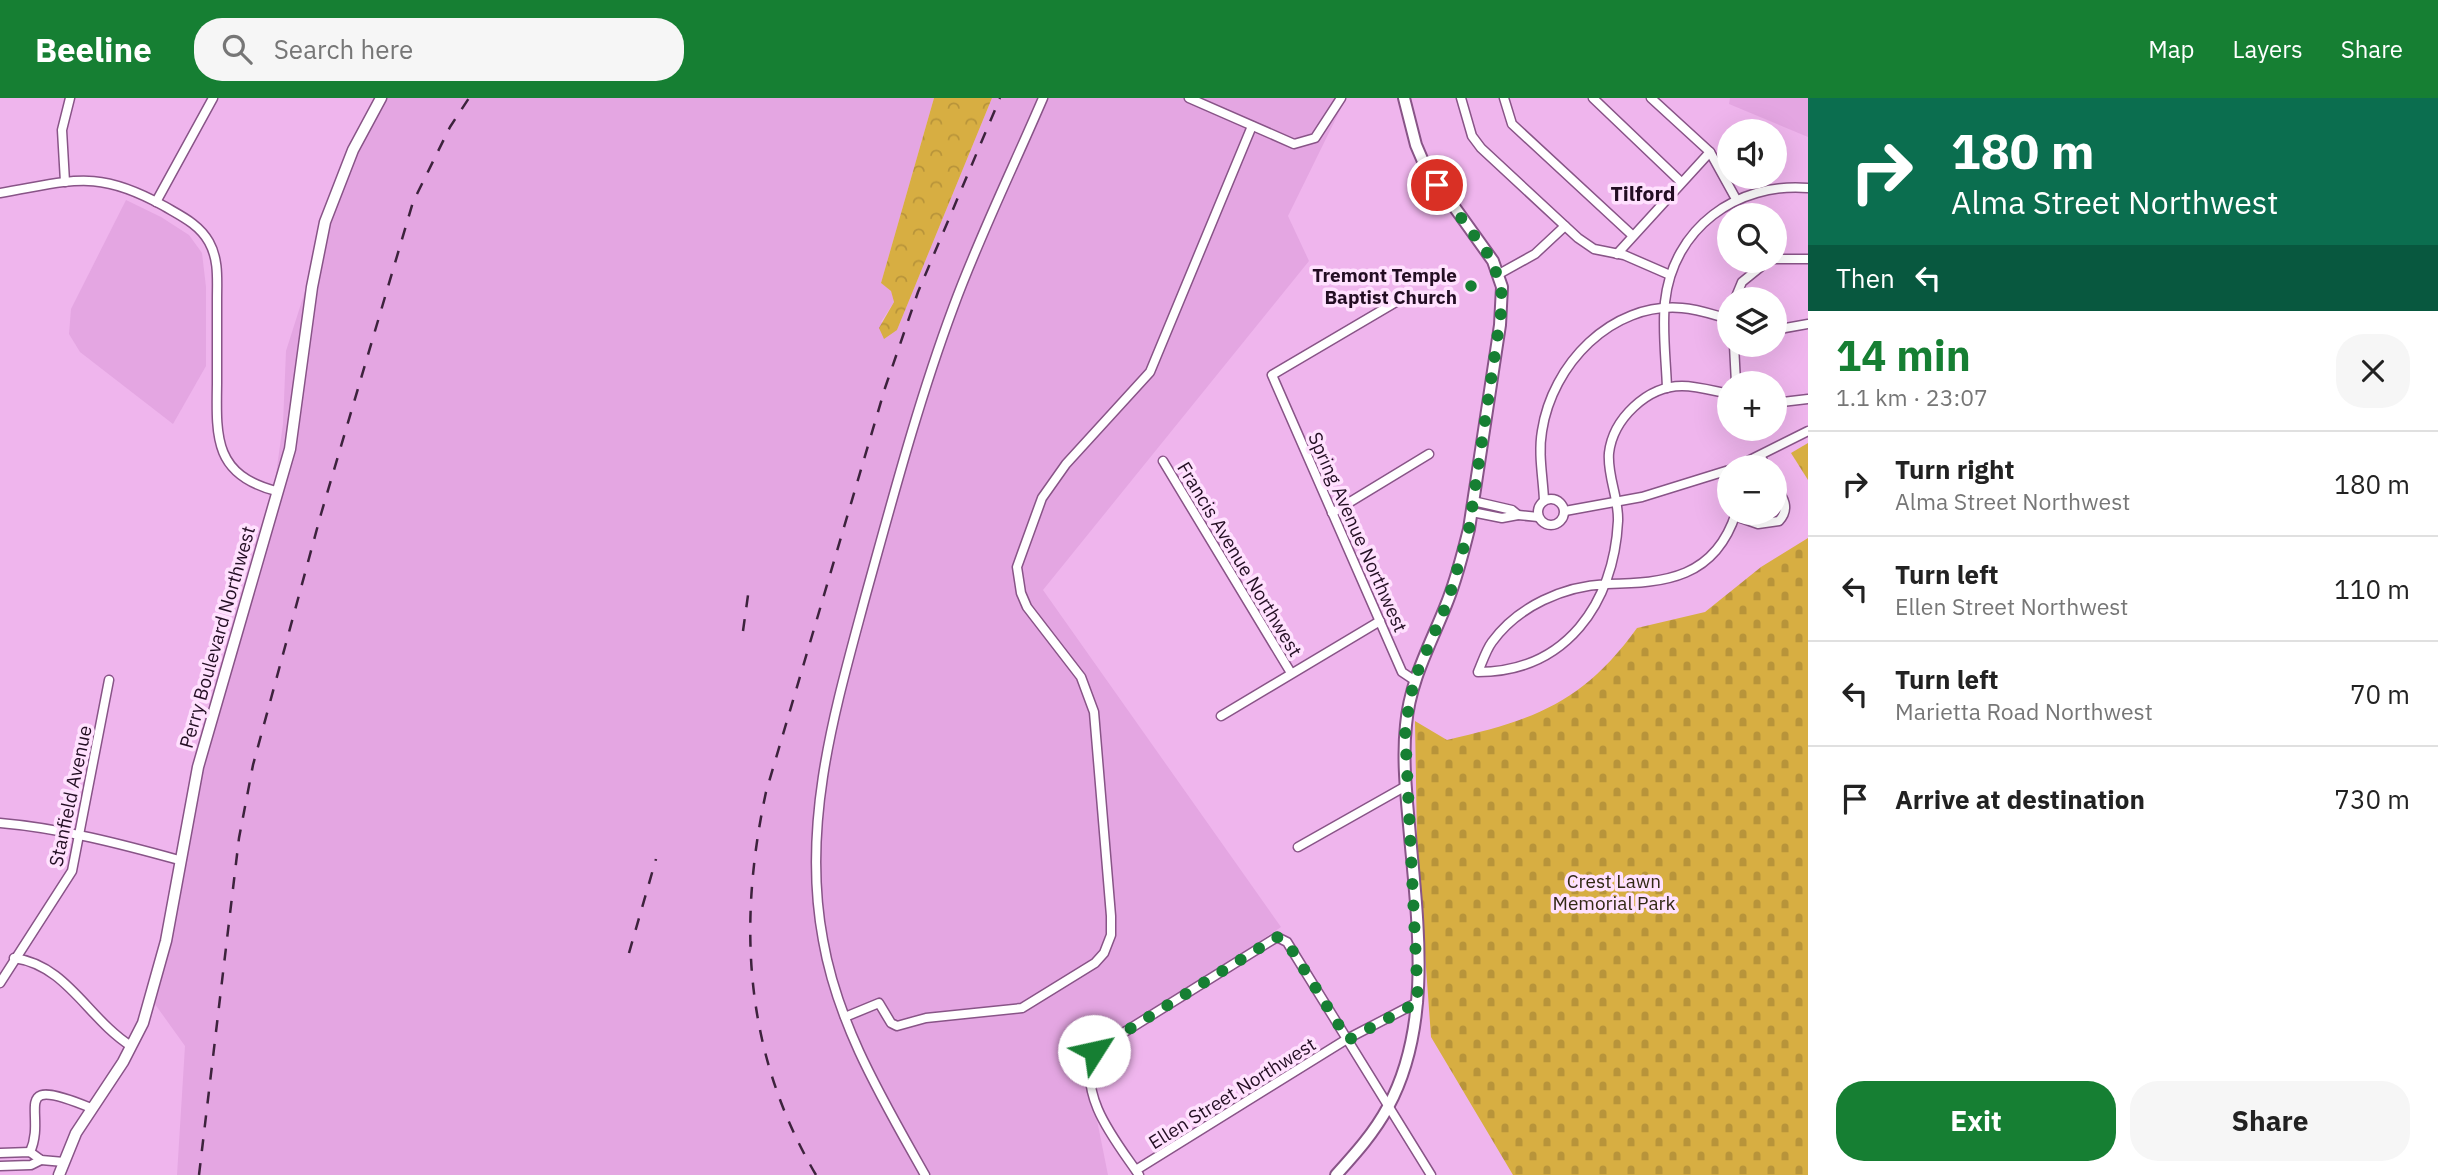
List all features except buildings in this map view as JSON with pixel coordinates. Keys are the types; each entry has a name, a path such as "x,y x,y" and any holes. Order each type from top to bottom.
{"main road":[{"path":"1336,1175 1362,1146 1388,1107 1408,1057 1418,1002 1405,728 1414,680 1456,577 1472,506 1503,299 1499,274 1486,249 1425,166 1416,145 1404,98"}],"street":[{"path":"65,182 62,130 70,98"},
{"path":"156,202 213,98"},
{"name":"Perry Boulevard Northwest","path":"59,1175 91,1108 143,1023 166,942 179,860 208,730 290,449 312,287 325,222 353,150 381,98"},
{"path":"925,1175 876,1089 845,1017 825,953 817,902 815,856 825,756 898,481 953,307 1044,98"},
{"path":"1189,98 1294,144 1309,142 1320,132 1341,98"},
{"path":"1461,98 1472,136 1481,148 1565,226 1594,249 1617,254 1670,275"},
{"path":"1504,98 1513,124 1632,236"},
{"path":"1593,98 1681,182"},
{"path":"1651,98 1710,152 1736,199"},
{"path":"845,1017 879,1003 891,1023 897,1026 926,1018 1022,1008 1080,975 1104,953 1111,935 1111,916 1094,712 1081,677 1027,607 1021,593 1017,567 1030,524 1053,480 1150,372 1252,126"},
{"path":"1617,254 1710,152"},
{"path":"0,193 89,179 111,182 156,202 197,227 215,257 216,428 222,452 242,478 276,491"},
{"path":"1667,388 1664,309 1670,275 1682,247 1717,211 1736,199 1764,189 1808,188"},
{"path":"1499,274 1535,254 1565,226"},
{"path":"1787,259 1808,259"},
{"path":"1740,287 1753,273"},
{"name":"Spring Avenue Northwest","path":"1396,302 1272,375 1402,672 1414,680"},
{"path":"1538,517 1538,508 1544,500 1542,431 1553,389 1562,372 1587,344 1623,320 1664,309 1697,310 1717,316"},
{"path":"1787,328 1808,324"},
{"path":"1717,392 1693,387 1667,388 1634,406 1621,420 1614,436 1609,467 1616,503 1616,550 1607,584 1578,631 1557,648 1514,668 1478,672 1491,642 1510,624 1547,597 1585,586 1607,584 1654,583 1676,578 1716,553 1731,525"},
{"path":"1787,401 1808,399"},
{"path":"1763,455 1808,431"},
{"path":"1332,513 1430,454"},
{"name":"Francis Avenue Northwest","path":"1163,461 1291,673"},
{"path":"1565,511 1616,503 1717,474"},
{"path":"1544,500 1556,499 1565,511"},
{"path":"1472,506 1502,518 1518,515 1538,517 1552,526 1562,521 1565,511"},
{"path":"1221,716 1380,621"},
{"name":"Stanfield Avenue","path":"0,983 14,958 67,882 80,836 109,680"},
{"path":"1298,847 1406,786"},
{"path":"0,823 32,826 179,860"},
{"path":"1137,1173 1102,1119 1094,1095 1092,1057 1099,1047 1277,937 1287,942 1431,1175"},
{"path":"14,958 40,964 58,976 77,993 98,1021 131,1045"},
{"name":"Ellen Street Northwest","path":"1137,1173 1348,1040 1418,1002"},
{"path":"30,1152 33,1145 32,1108 46,1093 57,1094 91,1108"},
{"path":"0,1153 30,1152 41,1160 64,1162"},
{"path":"0,1166 32,1165 41,1160"}],"shaded area":[{"path":"382,98 934,98 881,283 891,290 894,302 881,322 897,330 992,98 1346,98 1288,216 1309,261 1043,590 1281,927 1085,1060 1108,1175 177,1175 185,1046 152,1000 222,666 272,503 283,424 286,351 335,197"},
{"path":"1730,98 1808,98 1808,137 1787,128 1787,119 1765,119 1729,104"},
{"path":"126,200 161,217 189,235 202,253 206,287 206,366 173,424 80,352 69,334 71,309"}],"green space":[{"path":"934,98 992,98 897,330 884,339 879,328 894,302 891,291 881,283"},
{"path":"1808,443 1808,480 1791,453"},
{"name":"Crest Lawn Memorial Park","path":"1808,538 1808,1175 1513,1175 1431,1037 1417,841 1415,721 1447,740 1531,716 1576,691 1597,674 1637,628 1705,612 1761,567"}],"railway":[{"path":"199,1175 239,838 253,765 321,514 413,202 450,127 469,98"},
{"path":"816,1175 792,1129 774,1083 761,1036 750,941 757,842 766,792 885,388 918,292 1000,98"},
{"path":"743,631 749,588"},
{"path":"629,953 656,859"}],"place":[{"name":"Tremont Temple Baptist Church","path":"1471,286"}],"district":[{"name":"Tilford","path":"1643,194"}],"route":[{"path":"1094,1051 1277,937 1287,942 1348,1040 1418,1002 1405,728 1414,680 1461,565 1469,529 1503,299 1499,274 1493,261 1437,185"}]}
